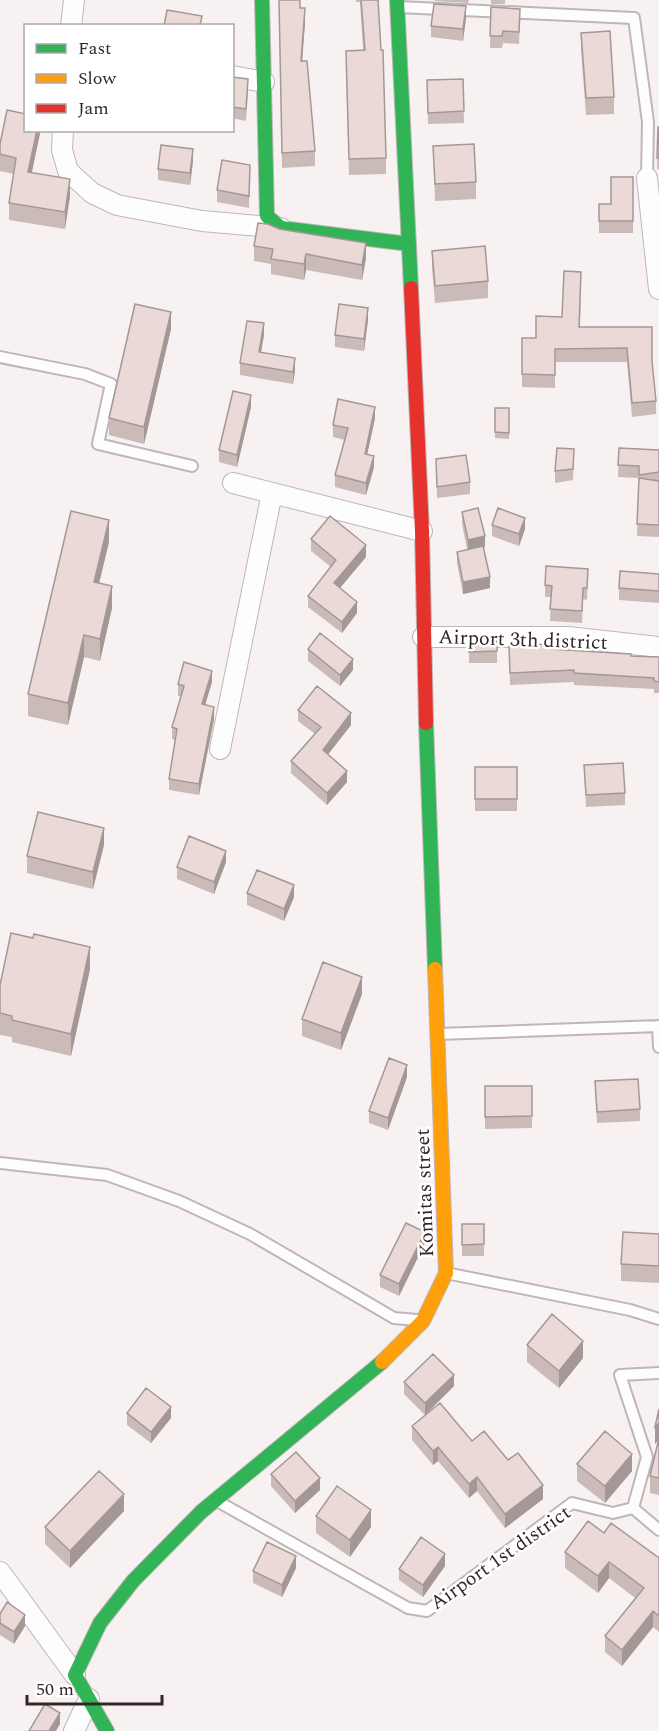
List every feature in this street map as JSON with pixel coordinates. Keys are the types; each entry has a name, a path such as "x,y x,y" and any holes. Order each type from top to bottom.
{"main road":[{"path":"262,0 267,216 281,228 409,244"},
{"name":"Komitas street","path":"75,1675 100,1623 132,1581 201,1512 384,1360 423,1321 446,1273 423,637 422,531 397,4"},
{"path":"75,1675 107,1731"}],"street":[{"path":"71,24 74,0"},
{"path":"234,76 264,82"},
{"path":"63,132 62,150 68,171 92,193 117,205 202,221 281,228"},
{"path":"647,178 659,289"},
{"path":"233,483 422,531"},
{"path":"220,749 272,493"},
{"name":"Airport 3th district","path":"423,637 568,637 659,647"},
{"path":"0,1572 75,1675"},
{"path":"74,1731 89,1699"}],"lane":[{"path":"397,4 634,18 648,122 647,178"},
{"path":"0,357 85,374 111,384 98,444 192,466"},
{"path":"437,1034 659,1026 659,1047"},
{"path":"0,1163 107,1175 179,1201 250,1234 394,1318 423,1321"},
{"path":"446,1273 630,1310 659,1319"},
{"path":"659,1373 620,1375 647,1457 633,1508 659,1530"},
{"name":"Airport 1st district","path":"216,1500 408,1608 427,1611 572,1503 613,1513 633,1508"}],"building":[{"path":"279,0 300,0 300,8 305,8 301,61 307,61 315,151 282,153"},
{"path":"361,0 378,0 381,50 383,50 386,158 349,159 346,51 365,50"},
{"path":"434,4 466,6 463,29 431,26"},
{"path":"491,7 520,9 519,32 503,31 502,36 490,36"},
{"path":"167,10 202,16 200,24 164,24"},
{"path":"610,31 614,97 586,98 581,33"},
{"path":"234,77 248,79 246,109 234,107"},
{"path":"463,79 464,111 428,113 427,80"},
{"path":"7,110 24,114 24,132 37,132 28,172 70,179 65,212 9,203 16,158 0,154"},
{"path":"658,127 659,158 657,158"},
{"path":"474,144 476,182 435,184 433,146"},
{"path":"161,145 193,149 190,173 158,169"},
{"path":"222,160 250,165 249,196 217,190"},
{"path":"611,177 633,177 633,221 599,221 599,204 611,204"},
{"path":"258,223 279,229 366,243 362,265 306,254 304,264 271,259 273,249 254,246"},
{"path":"485,246 488,281 435,286 432,251"},
{"path":"564,271 581,272 579,327 652,327 652,361 656,401 632,403 627,348 555,349 555,375 522,374 522,338 536,338 536,316 562,317"},
{"path":"135,304 171,312 144,427 109,418"},
{"path":"339,304 368,308 364,339 335,335"},
{"path":"247,321 264,323 259,352 295,358 293,372 240,363"},
{"path":"233,391 251,395 237,455 219,450"},
{"path":"338,399 375,407 365,454 374,456 366,483 335,475 348,428 333,425"},
{"path":"495,408 509,408 509,433 495,432"},
{"path":"557,448 574,449 573,469 555,471"},
{"path":"619,448 659,450 659,472 639,475 639,466 618,465"},
{"path":"466,455 470,482 437,487 436,459"},
{"path":"639,478 659,481 659,525 637,524"},
{"path":"478,508 485,536 468,540 462,512"},
{"path":"498,508 525,518 519,534 492,525"},
{"path":"71,511 109,520 94,582 112,586 100,639 84,635 68,703 28,694"},
{"path":"330,516 366,545 334,583 357,602 342,622 308,596 336,560 311,539"},
{"path":"483,546 490,577 463,582 457,552"},
{"path":"546,566 588,569 587,588 583,588 582,611 550,609 552,586 545,585"},
{"path":"620,571 659,574 659,591 619,588"},
{"path":"320,633 353,659 340,675 308,649"},
{"path":"469,637 497,637 497,651 469,652"},
{"path":"550,644 550,649 659,657 659,682 654,681 654,678 574,673 574,670 510,673 509,646"},
{"path":"184,662 212,671 202,704 214,707 199,784 169,779 177,729 172,727 184,686 178,684"},
{"path":"317,686 351,713 323,750 347,771 327,793 291,761 321,727 298,710"},
{"path":"623,763 625,793 586,795 584,765"},
{"path":"475,767 517,767 517,799 475,799"},
{"path":"38,812 104,828 93,872 27,856"},
{"path":"189,836 226,851 214,882 177,867"},
{"path":"257,870 294,885 284,909 247,893"},
{"path":"11,933 33,938 34,934 90,947 71,1034 12,1020 12,1016 0,1013 0,985"},
{"path":"323,962 362,977 341,1033 302,1019"},
{"path":"389,1058 407,1065 388,1118 369,1111"},
{"path":"638,1079 640,1109 597,1112 595,1081"},
{"path":"485,1086 532,1086 532,1116 485,1117"},
{"path":"406,1223 425,1232 399,1284 380,1275"},
{"path":"462,1224 484,1224 484,1244 462,1245"},
{"path":"623,1232 659,1234 659,1266 621,1264"},
{"path":"552,1314 583,1341 559,1371 527,1345"},
{"path":"433,1354 454,1375 425,1403 404,1382"},
{"path":"146,1388 171,1407 151,1432 127,1413"},
{"path":"440,1403 472,1441 484,1431 508,1460 518,1453 543,1485 505,1514 477,1477 469,1484 438,1447 433,1451 412,1426"},
{"path":"659,1409 659,1423 655,1427"},
{"path":"605,1431 632,1454 605,1486 577,1464"},
{"path":"659,1438 659,1478 650,1476"},
{"path":"296,1452 320,1478 295,1501 271,1474"},
{"path":"99,1471 124,1494 70,1551 45,1527"},
{"path":"337,1486 371,1510 350,1540 316,1516"},
{"path":"588,1521 604,1533 611,1523 659,1558 659,1616 653,1611 622,1650 605,1636 644,1588 609,1562 598,1576 565,1552"},
{"path":"421,1537 445,1554 423,1585 399,1569"},
{"path":"267,1542 296,1556 282,1585 253,1571"},
{"path":"7,1602 25,1615 14,1632 0,1623 0,1614"},
{"path":"45,1704 60,1713 49,1731 29,1731"}],"traffic: fast":[{"path":"262,0 267,216 281,228 409,244"},
{"path":"397,0 411,288"},
{"path":"426,723 435,969"},
{"path":"107,1731 75,1675 100,1623 133,1581 201,1512 382,1362"}],"traffic: slow":[{"path":"382,1362 423,1321 446,1273 435,969"}],"traffic: jam":[{"path":"411,288 422,531 426,723"}]}
